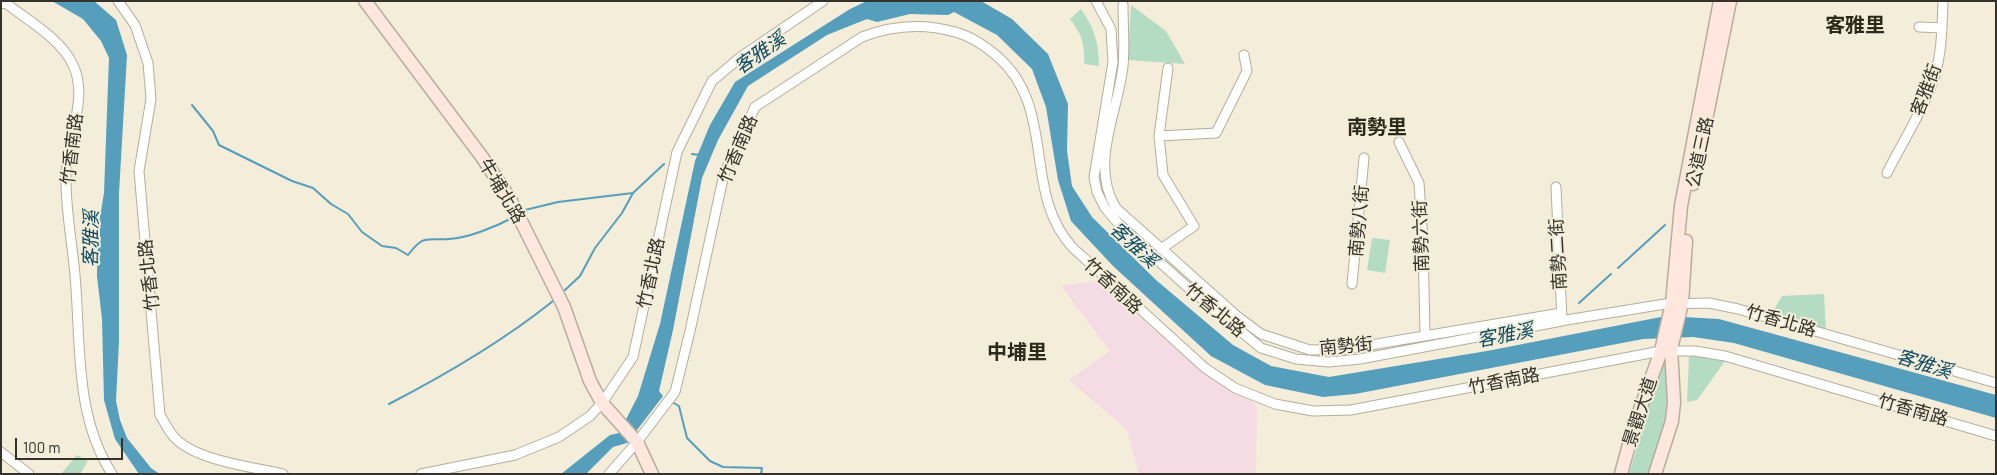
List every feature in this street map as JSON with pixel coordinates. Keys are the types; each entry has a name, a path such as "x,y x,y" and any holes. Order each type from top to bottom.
{"street":[{"name":"竹香北路","path":"118,1 135,25 148,63 151,99 139,171 160,415 175,438 190,449 211,457 283,474"},
{"name":"牛埔北路","path":"365,1 478,151 510,199 564,307 590,381 602,403 637,442"},
{"name":"竹香北路","path":"421,474 515,456 559,437 590,416 602,403 633,357 677,152 712,82 742,56 823,1"},
{"name":"竹香北路","path":"1096,1 1111,30 1113,55 1094,177 1097,192 1105,208 1124,230 1222,318 1261,348 1296,359 1329,362 1360,358 1561,318 1677,303 1709,303 1738,309 1996,384"},
{"name":"公道三路","path":"1677,303 1680,206 1720,1"},
{"name":"公道三路","path":"1677,303 1689,205 1724,40 1730,1"},
{"name":"客雅街","path":"1887,173 1927,96 1935,73 1942,28 1943,1"},
{"name":"竹香南路","path":"5,5 60,46 73,65 79,83 78,106 66,172 67,204 76,282 84,409 99,454 112,474"},
{"name":"南勢街","path":"1123,5 1123,66 1108,140 1104,176 1108,196 1116,208 1237,316 1261,334 1310,350 1347,349 1425,335 1561,318"},
{"name":"竹香南路","path":"610,474 675,392 724,174 755,108 862,37 880,30 899,26 938,27 969,36 1004,62 1017,77 1030,106 1036,128 1045,199 1062,237 1128,301 1205,368 1235,388 1275,404 1313,411 1351,410 1666,350 1726,356 1996,436"},
{"path":"1919,27 1942,28"},
{"path":"1159,136 1216,133 1248,71 1244,56"},
{"path":"1162,249 1194,226 1163,175 1159,136 1168,68"},
{"name":"南勢六街","path":"1399,142 1419,183 1423,241 1425,335"},
{"name":"南勢八街","path":"1352,284 1364,158"},
{"name":"南勢二街","path":"1556,187 1561,318"},
{"path":"1666,350 1677,303"},
{"name":"景觀大道","path":"1621,474 1634,426 1666,350"},
{"name":"景觀大道","path":"1655,474 1672,421 1674,402 1666,350"},
{"path":"637,442 652,474"},
{"path":"1,452 29,474"}],"shaded area":[{"path":"1096,281 1213,380 1257,405 1256,474 1139,474 1127,430 1069,380 1110,351 1061,286"}],"green space":[{"path":"1131,5 1166,31 1185,64 1128,60"},
{"path":"1081,9 1095,36 1099,66 1084,64 1082,40 1070,19"},
{"path":"1372,238 1390,240 1385,273 1367,270"},
{"path":"1824,294 1826,331 1770,316 1782,296"},
{"path":"1689,356 1706,356 1725,361 1697,400 1687,402"},
{"path":"1662,363 1668,365 1669,398 1667,420 1649,474 1629,474"},
{"path":"77,455 88,461 80,474 61,474"}],"water":[{"path":"52,1 94,1 116,20 127,55 119,193 119,341 116,401 120,420 127,438 151,468 160,474 139,474 115,439 104,400 102,319 97,276 98,229 104,193 109,58 101,41 83,19"},
{"name":"客雅溪","path":"867,1 981,1 1012,19 1048,54 1068,104 1067,151 1072,186 1092,217 1156,280 1233,345 1271,366 1329,377 1487,351 1666,316 1719,319 1996,395 1996,418 1734,343 1693,337 1643,339 1355,394 1323,397 1265,385 1211,356 1113,266 1071,221 1058,180 1046,107 1032,69 997,35 954,12 948,15 910,14 877,22 867,19 827,35 748,86 718,140 702,178 673,330 659,391 663,396 627,443 613,447 586,474 561,474 610,435 619,433 638,396 660,324 695,161 710,125 735,82 850,9"}],"waterway":[{"path":"192,105 213,131 219,145 292,181 313,188 331,204 348,214 362,232 382,246 396,248 408,255 422,241 464,237 512,218"},
{"path":"692,154 700,155"},
{"path":"525,210 558,202 633,193 664,164"},
{"path":"565,290 580,276 595,248 622,213 633,193"},
{"path":"1618,268 1665,225"},
{"path":"1579,303 1611,274"},
{"path":"389,404 474,357 553,301"},
{"path":"672,402 679,406 687,438 710,461 723,467 762,468 761,474"}],"district":[{"name":"客雅里","path":"1855,25"},
{"name":"南勢里","path":"1377,127"},
{"name":"中埔里","path":"1017,352"}]}
